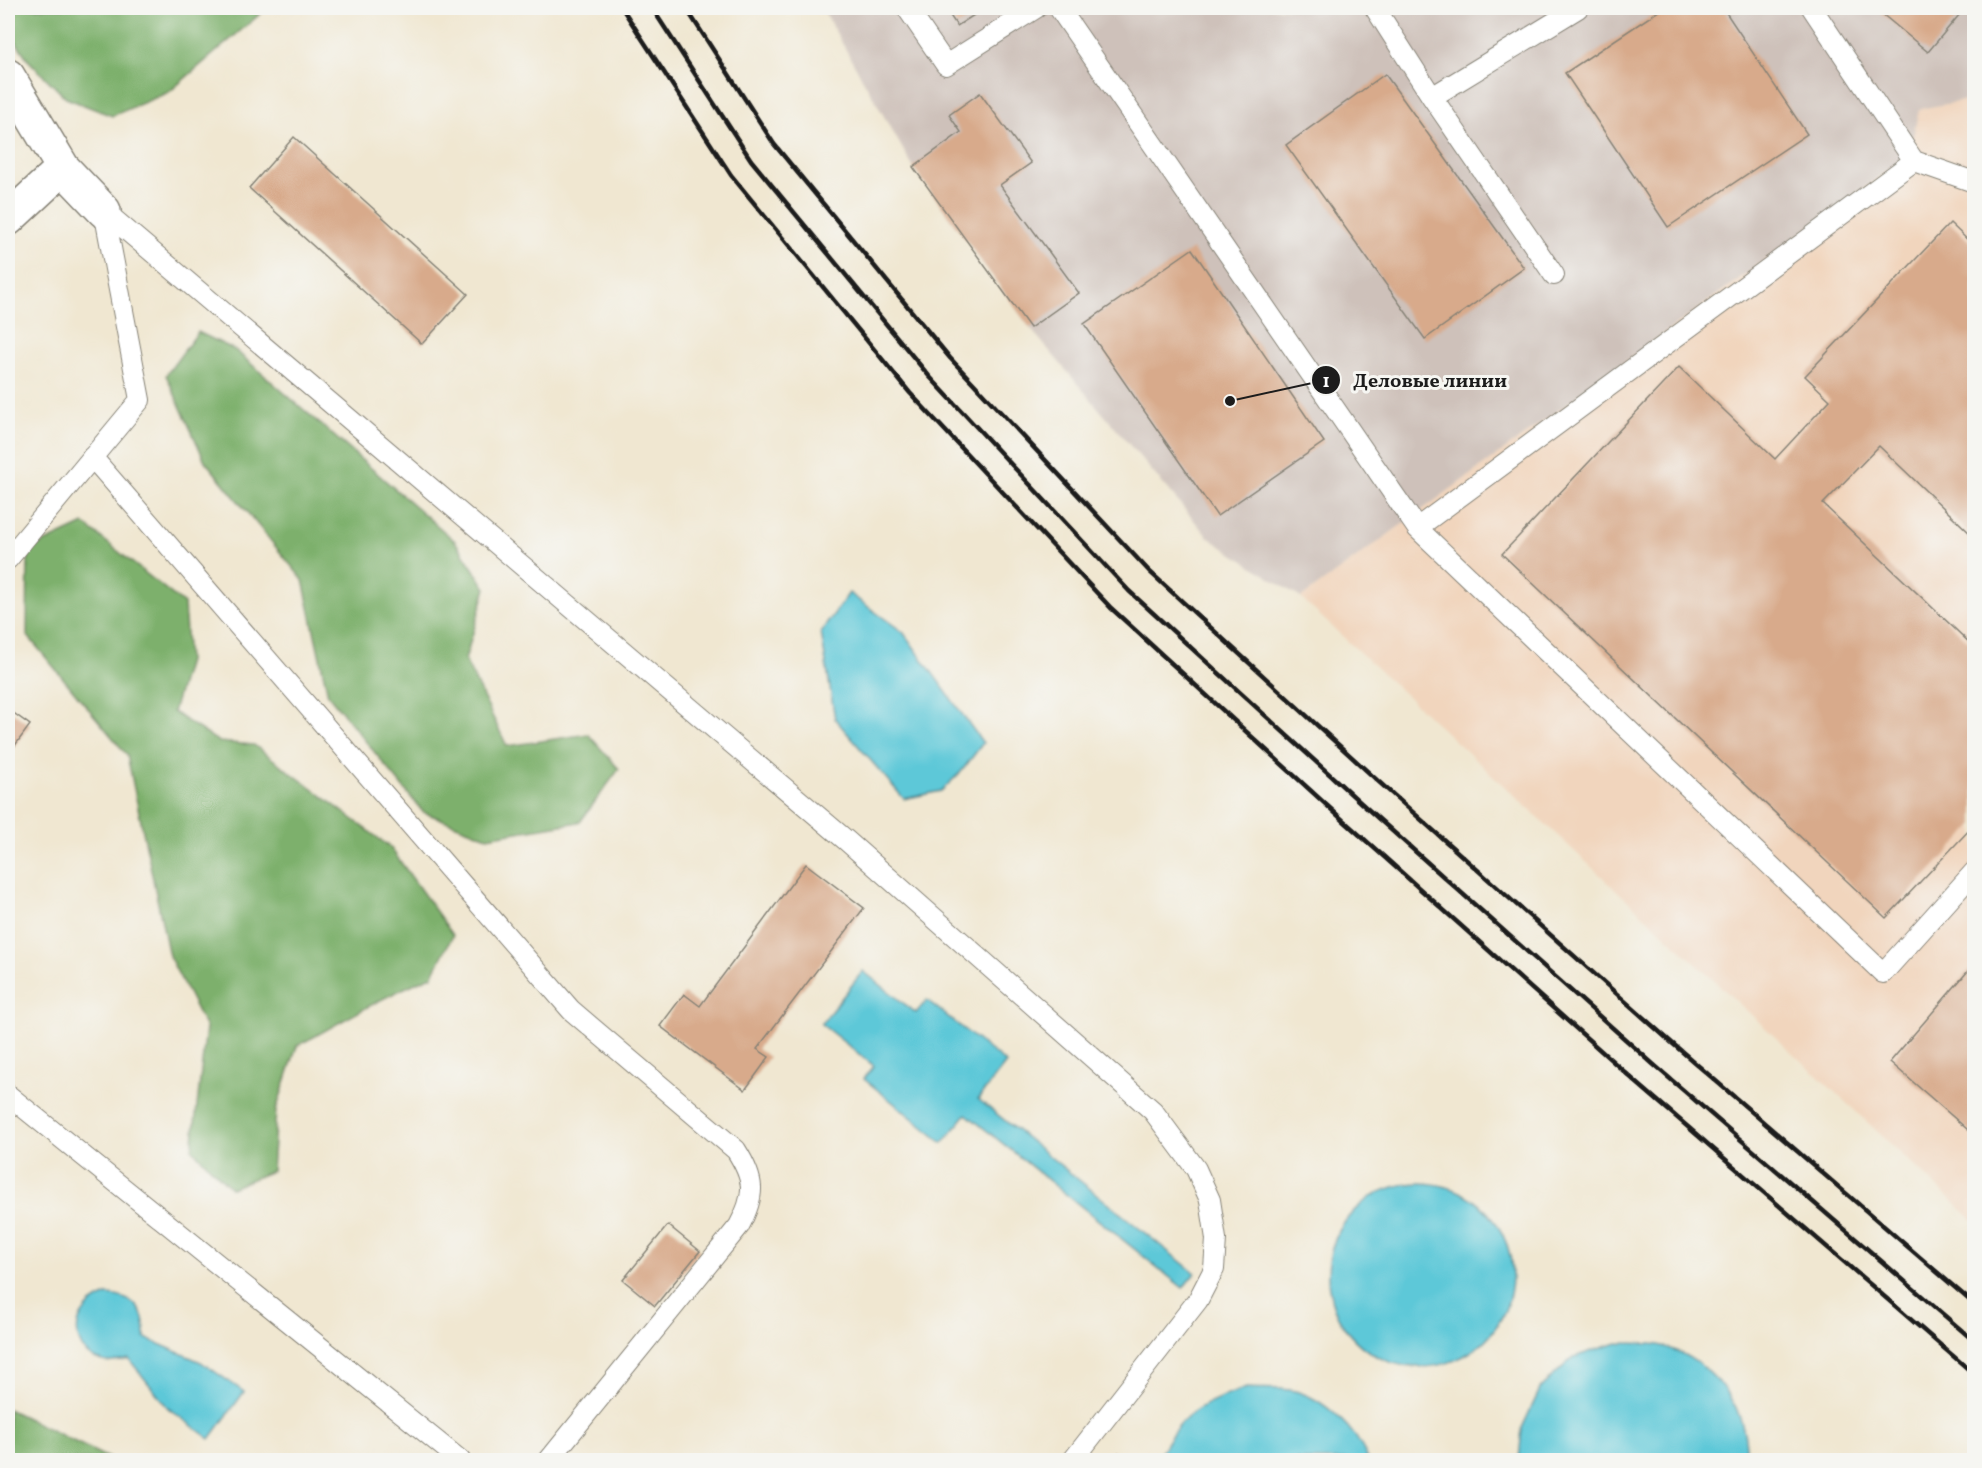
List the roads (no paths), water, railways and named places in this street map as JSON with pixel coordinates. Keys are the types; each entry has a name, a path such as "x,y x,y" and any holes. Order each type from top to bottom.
{"street":[{"path":"8,76 63,168 104,212"},
{"path":"8,219 63,168"}],"lane":[{"path":"908,8 946,65 1036,8"},
{"path":"1059,8 1417,528 1883,973 1974,872"},
{"path":"1375,8 1432,97 1554,275"},
{"path":"1432,97 1578,8"},
{"path":"1812,8 1914,161 1974,182"},
{"path":"1417,528 1914,161"},
{"path":"8,559 141,399 104,212"},
{"path":"104,212 847,841 1153,1111 1196,1169 1210,1200 1216,1239 1214,1269 1198,1300 1073,1461"},
{"path":"92,457 571,1010 736,1150 746,1166 753,1185 749,1207 739,1226 549,1461"},
{"path":"8,1095 460,1461"}],"water":[{"path":"849,593 903,632 983,743 961,772 941,791 904,799 835,719 821,632"},
{"path":"863,971 916,1013 927,1000 1006,1063 978,1099 1195,1273 1183,1288 966,1114 943,1143 864,1079 874,1066 821,1024"},
{"path":"1420,1183 1438,1184 1455,1190 1471,1198 1485,1210 1497,1224 1505,1240 1511,1257 1511,1293 1505,1310 1497,1326 1485,1340 1471,1352 1455,1360 1438,1366 1420,1367 1402,1366 1385,1360 1369,1352 1355,1340 1343,1326 1335,1310 1329,1293 1328,1275 1329,1257 1335,1240 1343,1224 1355,1210 1369,1198 1385,1190 1402,1184"},
{"path":"107,1295 125,1299 137,1307 144,1320 145,1338 201,1362 244,1392 210,1439 168,1408 129,1359 111,1362 96,1359 85,1351 79,1340 78,1328 81,1315 91,1304"},
{"path":"1617,1343 1663,1346 1681,1353 1712,1375 1734,1405 1741,1422 1746,1460 1519,1460 1522,1428 1541,1387 1574,1357"},
{"path":"1247,1388 1290,1390 1315,1399 1347,1426 1356,1437 1368,1460 1157,1460 1174,1431 1193,1412"}],"railway":[{"path":"622,8 731,175 910,393 1111,608 1344,821 1637,1083 1974,1374"},
{"path":"652,8 751,160 929,376 1129,591 1361,803 1653,1064 1974,1341"},
{"path":"686,8 774,144 950,358 1149,571 1379,782 1672,1043 1974,1304"}],"place":[{"name":"Деловые линии","path":"1230,401"}]}
